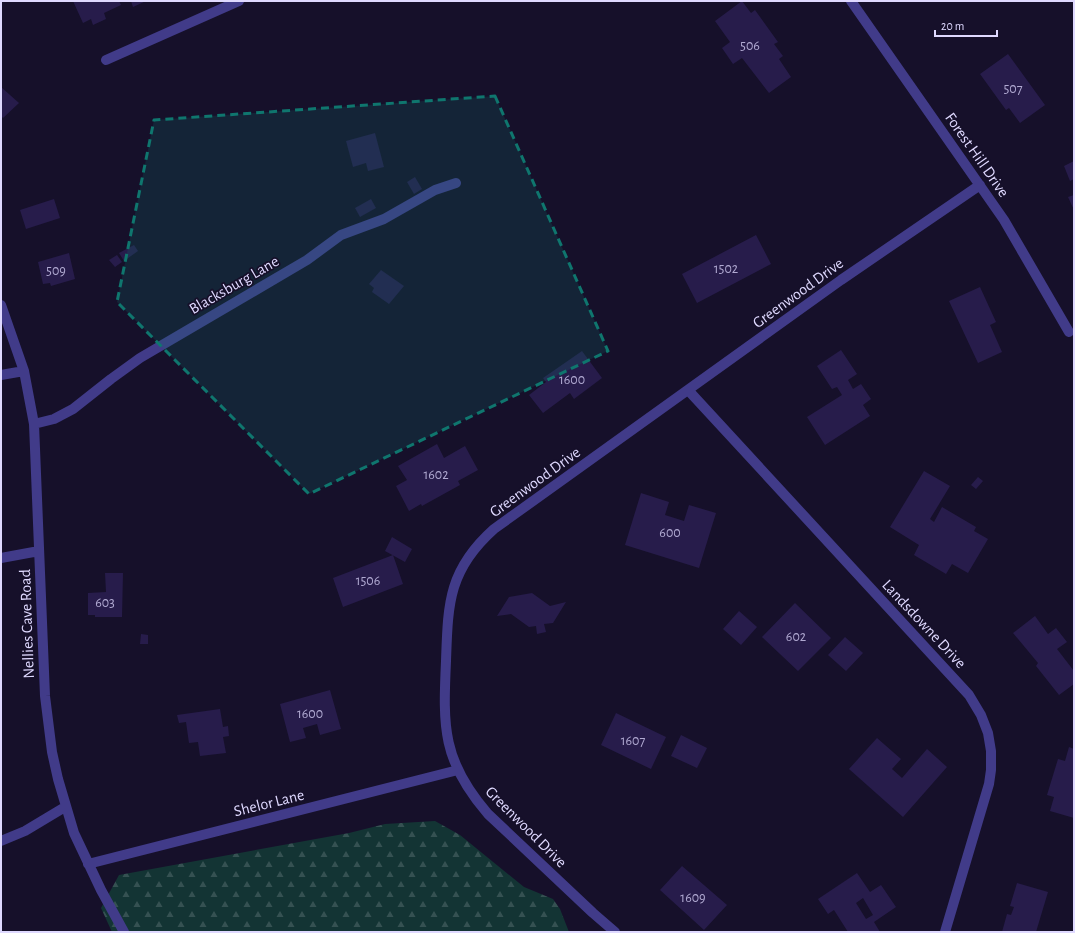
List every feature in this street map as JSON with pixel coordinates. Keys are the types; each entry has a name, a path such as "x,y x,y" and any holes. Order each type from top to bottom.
{"street":[{"path":"106,60 240,1"},
{"name":"Forest Hill Drive","path":"851,1 980,185 1019,245 1069,332"},
{"name":"Blacksburg Lane","path":"34,424 54,419 73,409 140,358 307,260 341,235 384,219 435,190 456,183"},
{"name":"Greenwood Drive","path":"606,928 488,814 474,798 458,770 449,744 445,723 448,616 455,583 470,553 494,529 841,280 980,185"},
{"name":"Nellies Cave Road","path":"1,305 24,371 34,424 46,715 52,752 66,807 88,864 124,932"},
{"path":"1,375 24,371"},
{"name":"Landsdowne Drive","path":"688,390 969,695 981,715 988,733 991,751 990,784 945,932"},
{"path":"1,558 39,551"},
{"name":"Shelor Lane","path":"88,864 458,770"},
{"path":"1,841 25,831 66,807"},
{"path":"606,928 615,932"}],"highlighted area":[{"path":"495,96 608,351 309,494 117,302 154,120"}],"green space":[{"path":"435,821 460,835 524,887 553,899 560,909 569,932 112,932 101,908 119,875 349,833 385,824"}],"building":[{"path":"73,1 119,1 121,5 104,13 106,19 93,25 91,19 83,23"},
{"path":"131,1 146,1 133,7"},
{"path":"742,1 751,13 755,10 778,42 774,44 783,56 779,59 791,77 769,93 742,58 733,64 722,48 730,42 715,21"},
{"path":"1008,54 1045,105 1020,123 1009,108 1006,110 980,74"},
{"path":"1,87 19,103 3,118 1,116"},
{"path":"375,133 384,167 368,171 366,163 353,167 346,141"},
{"path":"1074,161 1074,179 1070,181 1064,166"},
{"path":"415,177 422,189 414,194 407,182"},
{"path":"1074,195 1074,210 1068,197"},
{"path":"54,199 60,218 26,229 20,210"},
{"path":"371,199 376,208 360,217 355,208"},
{"path":"756,235 771,264 697,303 682,274"},
{"path":"134,245 138,251 124,261 119,253"},
{"path":"69,253 75,279 51,286 50,283 43,284 38,262"},
{"path":"117,255 122,262 115,267 109,260"},
{"path":"381,270 404,286 389,304 372,292 374,288 369,284"},
{"path":"980,287 996,322 990,325 1002,352 978,363 949,301"},
{"path":"841,350 857,374 848,380 853,389 861,384 871,399 863,405 870,416 825,445 807,417 842,395 837,387 832,389 817,366"},
{"path":"582,351 602,378 574,399 570,393 543,413 529,395 546,382 543,378"},
{"path":"437,444 444,458 465,446 478,470 458,481 460,485 422,506 421,504 409,511 396,486 407,480 398,466"},
{"path":"924,471 950,486 930,519 934,522 942,507 976,527 974,531 988,539 968,573 952,564 946,574 914,555 919,545 890,527"},
{"path":"978,477 983,481 976,489 971,485"},
{"path":"641,493 669,502 665,515 684,521 689,505 716,513 699,568 625,545"},
{"path":"392,537 412,549 405,562 385,551"},
{"path":"393,555 403,584 343,607 333,578"},
{"path":"105,573 123,573 122,617 95,617 95,615 88,615 88,593 106,592"},
{"path":"532,593 550,606 566,602 553,623 544,624 546,632 537,634 536,626 529,627 511,614 497,616 509,597"},
{"path":"795,603 831,638 798,671 762,637"},
{"path":"739,611 757,627 741,645 723,629"},
{"path":"1035,616 1048,634 1056,628 1067,642 1057,649 1074,671 1074,684 1059,695 1036,666 1038,663 1013,633"},
{"path":"141,634 148,635 148,644 140,644"},
{"path":"845,637 863,653 846,671 828,655"},
{"path":"330,690 341,729 320,735 317,724 303,728 306,738 290,742 280,704"},
{"path":"220,709 223,727 228,726 229,736 223,737 226,753 200,756 198,742 189,743 186,722 179,723 177,715"},
{"path":"616,713 666,737 651,769 601,745"},
{"path":"681,735 707,748 697,768 671,756"},
{"path":"877,738 901,759 892,769 902,778 927,749 947,767 903,817 849,769"},
{"path":"1069,747 1074,749 1074,818 1050,811 1054,797 1047,795 1058,759 1065,761"},
{"path":"682,866 727,905 704,930 660,890"},
{"path":"857,873 870,892 881,885 896,907 874,922 880,932 848,932 834,910 828,914 818,899","holes":["863,898 873,915 866,919 856,903"]},
{"path":"1017,883 1048,892 1036,932 1002,932 1007,914 1011,915 1014,907 1010,906"}]}
